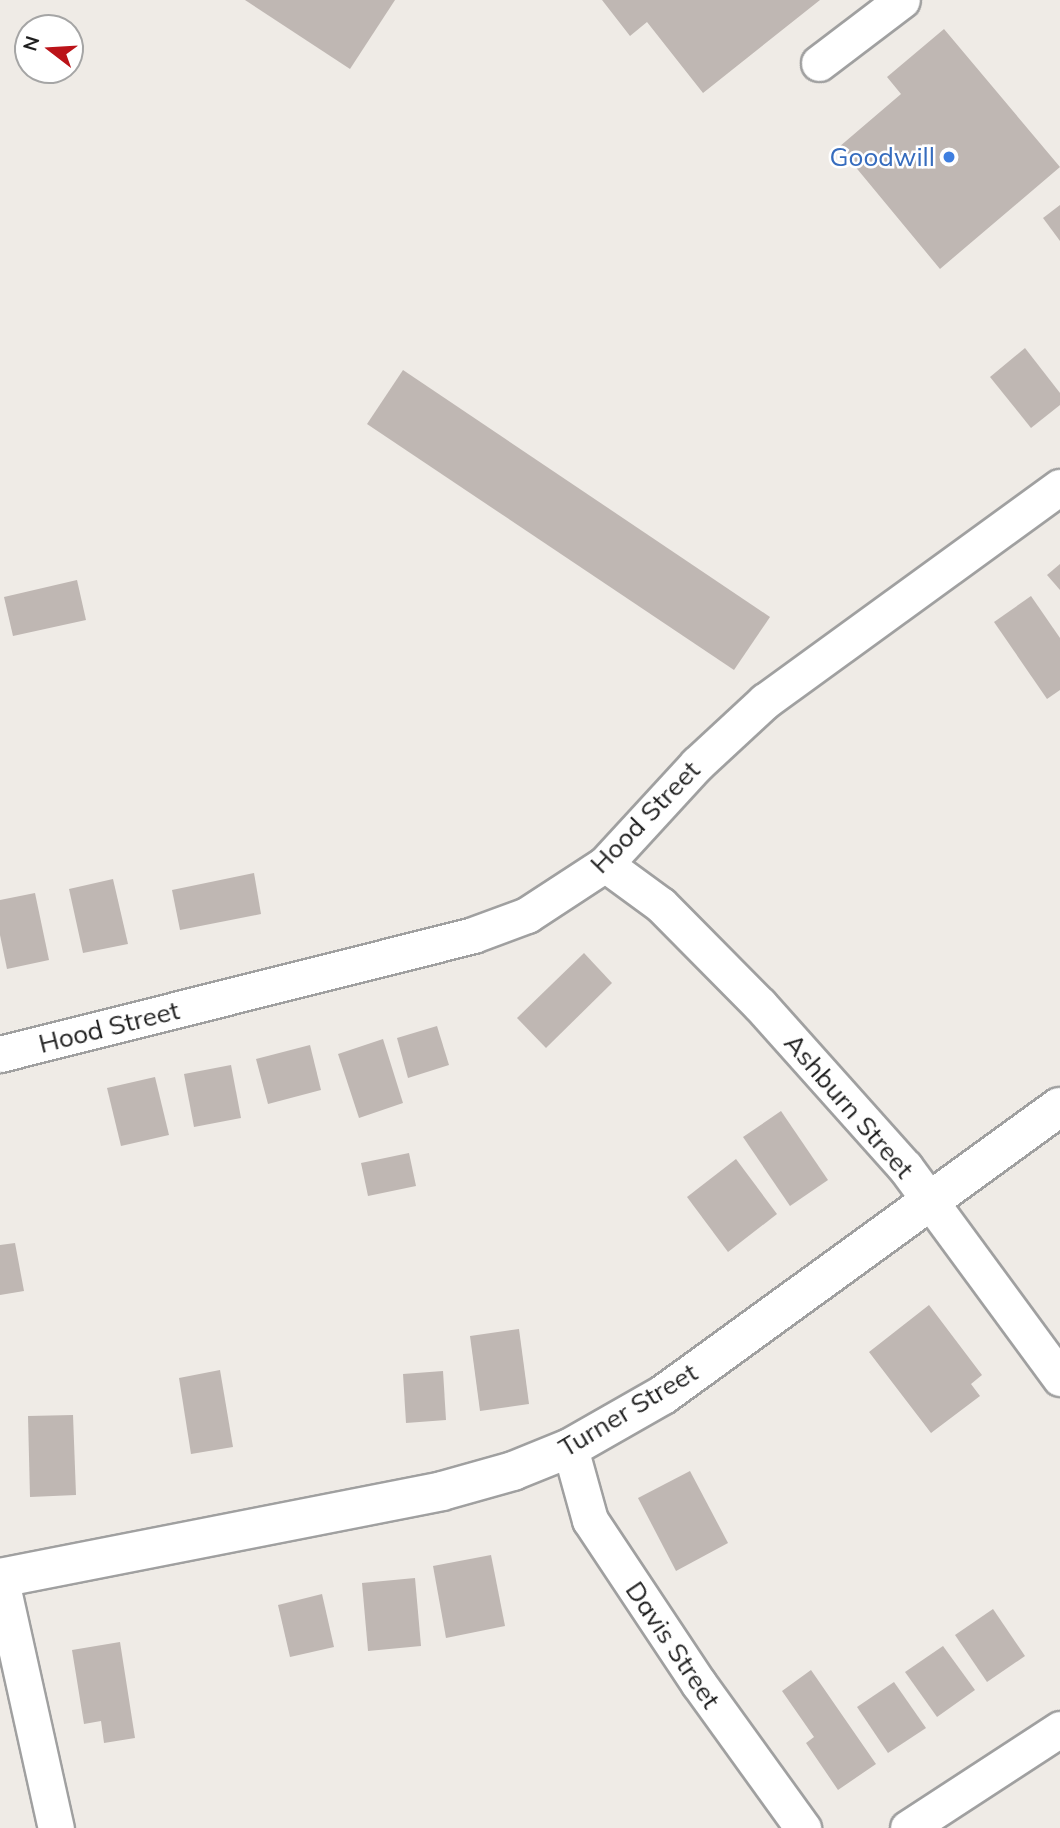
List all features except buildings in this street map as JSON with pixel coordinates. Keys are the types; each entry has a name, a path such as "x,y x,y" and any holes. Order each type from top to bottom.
{"street":[{"path":"819,63 902,0"},
{"name":"Hood Street","path":"0,1054 498,928 567,892 605,864 697,764 765,701 1060,486"},
{"name":"Ashburn Street","path":"605,864 661,905 760,1005 930,1200 1060,1378"},
{"name":"Turner Street","path":"0,1577 442,1491 513,1471 570,1448 663,1395 1060,1107"},
{"name":"Davis Street","path":"570,1448 590,1520 699,1684 803,1828"},
{"path":"0,1577 56,1828"},
{"path":"908,1828 1060,1729"}],"place":[{"name":"Goodwill","path":"949,157"}]}
